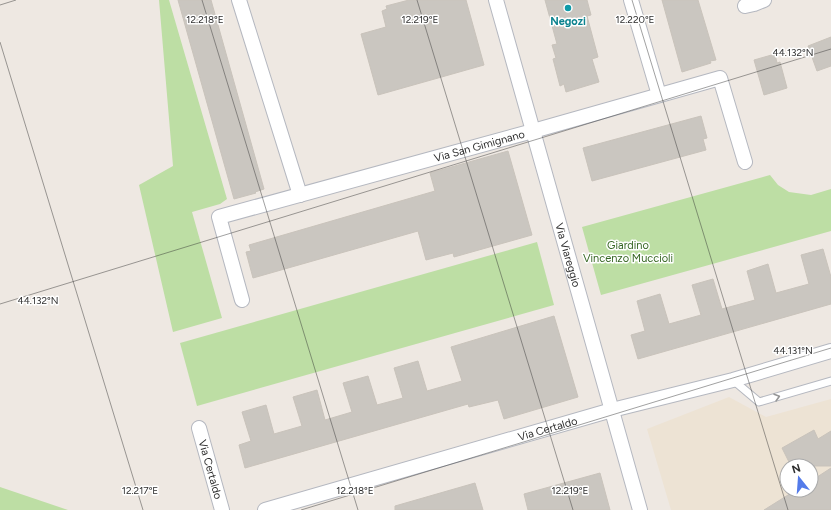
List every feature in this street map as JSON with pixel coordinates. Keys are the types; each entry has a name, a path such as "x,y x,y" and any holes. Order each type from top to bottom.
{"street":[{"path":"239,0 300,195"},
{"name":"Via Viareggio","path":"496,0 640,510"},
{"path":"631,0 659,95"},
{"path":"745,6 764,0"},
{"name":"Via San Gimignano","path":"242,300 219,217 720,78 745,162"},
{"name":"Via Certaldo","path":"265,510 612,410 733,380 831,351"},
{"name":"Via Certaldo","path":"199,428 222,510"}],"lane":[{"path":"733,380 759,402 831,381"}],"shaded area":[{"path":"729,397 766,417 831,399 831,510 671,510 647,429"}],"green space":[{"path":"159,0 169,0 227,199 220,204 192,212 222,318 173,332 139,185 173,166"},
{"name":"Giardino Vincenzo Muccioli","path":"770,175 778,185 789,192 811,195 831,189 831,231 601,295 582,227"},
{"path":"537,242 554,305 197,406 180,343"},
{"path":"0,487 68,510 0,510"}],"building":[{"path":"178,0 211,0 264,189 255,192 256,193 234,199"},
{"path":"409,0 466,0 484,65 378,95 361,34 386,27 382,11 387,9 386,6"},
{"path":"545,0 587,0 591,15 587,16 598,57 592,59 599,82 566,92 564,84 560,86 553,59 556,58 552,45 557,44"},
{"path":"662,0 698,0 716,60 682,72"},
{"path":"831,37 831,66 817,71 808,46"},
{"path":"775,54 777,63 780,62 787,88 764,95 754,60"},
{"path":"701,116 707,138 703,139 706,150 592,181 583,148"},
{"path":"508,151 532,235 454,257 453,253 426,260 418,231 253,278 246,252 251,251 249,245 435,191 430,173"},
{"path":"823,249 831,277 831,304 638,359 631,335 645,331 637,301 660,294 669,324 701,315 692,285 713,279 722,309 755,300 747,271 768,264 776,293 809,284 801,255"},
{"path":"554,316 578,397 504,419 498,400 469,407 468,404 245,468 239,445 251,441 242,412 266,405 274,434 302,426 293,397 317,390 325,420 352,412 343,383 368,376 377,405 403,398 394,368 418,361 427,391 462,381 451,347"},
{"path":"814,430 818,439 831,431 831,466 819,466 819,458 787,458 782,448"},
{"path":"831,468 831,510 764,510 783,498 819,498 819,476"},
{"path":"600,473 610,510 528,510 524,494"},
{"path":"475,483 483,510 395,510 395,506"}],"place":[{"name":"Negozi","path":"568,8"}]}
